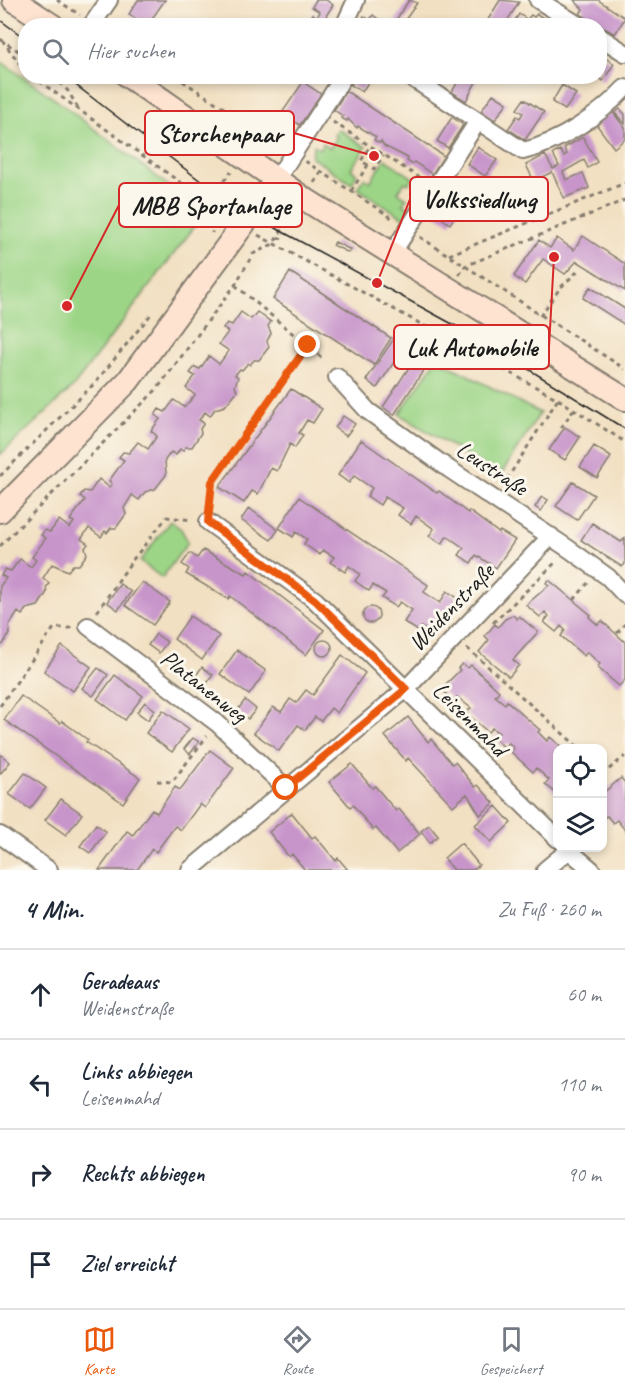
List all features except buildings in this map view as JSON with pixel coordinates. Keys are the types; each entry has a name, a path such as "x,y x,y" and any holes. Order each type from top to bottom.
{"main road":[{"path":"14,0 41,18"},
{"path":"139,84 276,180 624,397"},
{"path":"0,511 128,381 276,180"}],"street":[{"path":"96,18 109,0"},
{"path":"348,18 356,0"},
{"path":"538,0 567,18"},
{"path":"607,41 625,53"},
{"path":"276,180 339,84"},
{"path":"421,84 523,151 535,149 565,134 596,113 625,88"},
{"path":"393,252 478,121"},
{"name":"Leustraße","path":"337,377 368,411 600,571 625,595"},
{"name":"Leisenmahd","path":"208,522 315,600 553,835"},
{"name":"Weidenstraße","path":"190,870 406,689 551,536"},
{"name":"Platanenweg","path":"88,626 217,723 286,788"},
{"path":"0,835 49,870"},
{"path":"545,870 559,852"},
{"name":"Leisenmahd","path":"571,852 592,870"}],"path":[{"path":"57,0 83,18"},
{"path":"1,40 18,51"},
{"path":"1,40 18,62"},
{"path":"43,84 243,226 558,399 625,442"},
{"path":"62,84 68,90 79,110"},
{"path":"187,84 540,316 625,369"},
{"path":"320,114 435,188"},
{"path":"371,146 361,161 374,169 384,155"},
{"path":"351,191 368,165"},
{"path":"449,255 625,183"},
{"path":"452,288 465,266 625,200"},
{"path":"207,202 216,214 213,232 207,241"},
{"path":"376,216 380,210"},
{"path":"288,221 296,225"},
{"path":"278,237 286,241"},
{"path":"540,316 560,288 579,270"},
{"path":"235,285 322,358"},
{"path":"0,476 95,383 155,310"},
{"path":"0,706 54,628 88,626 131,562 166,517 208,522 212,482 308,345"},
{"path":"495,498 558,399"},
{"path":"561,428 573,410"},
{"path":"489,626 569,549"},
{"path":"574,600 600,571"},
{"path":"617,633 625,624"},
{"path":"467,648 575,744"},
{"path":"157,781 172,782 217,723"},
{"path":"607,771 625,756"}],"green space":[{"path":"0,61 18,73 18,84 33,84 187,200 195,226 73,387 0,455"},
{"path":"338,129 366,147 351,169 357,174 352,184 311,157 314,145 319,149 323,143 330,148 337,137 334,135"},
{"path":"385,159 413,178 408,184 405,182 398,192 407,198 403,204 414,211 407,220 357,188 364,178 370,182"},
{"path":"437,359 540,413 500,476 399,414"},
{"path":"170,521 181,529 188,542 162,578 140,561"}],"tram line":[{"path":"0,20 18,33"},
{"path":"74,84 215,192 281,231 480,339 625,429"}],"place":[{"name":"Storchenpaar","path":"374,156"},
{"name":"Luk Automobile","path":"554,257"},
{"name":"Volkssiedlung","path":"377,283"},
{"name":"MBB Sportanlage","path":"67,306"}],"route":[{"path":"286,788 406,689 315,600 208,522 212,482 308,345"}]}
